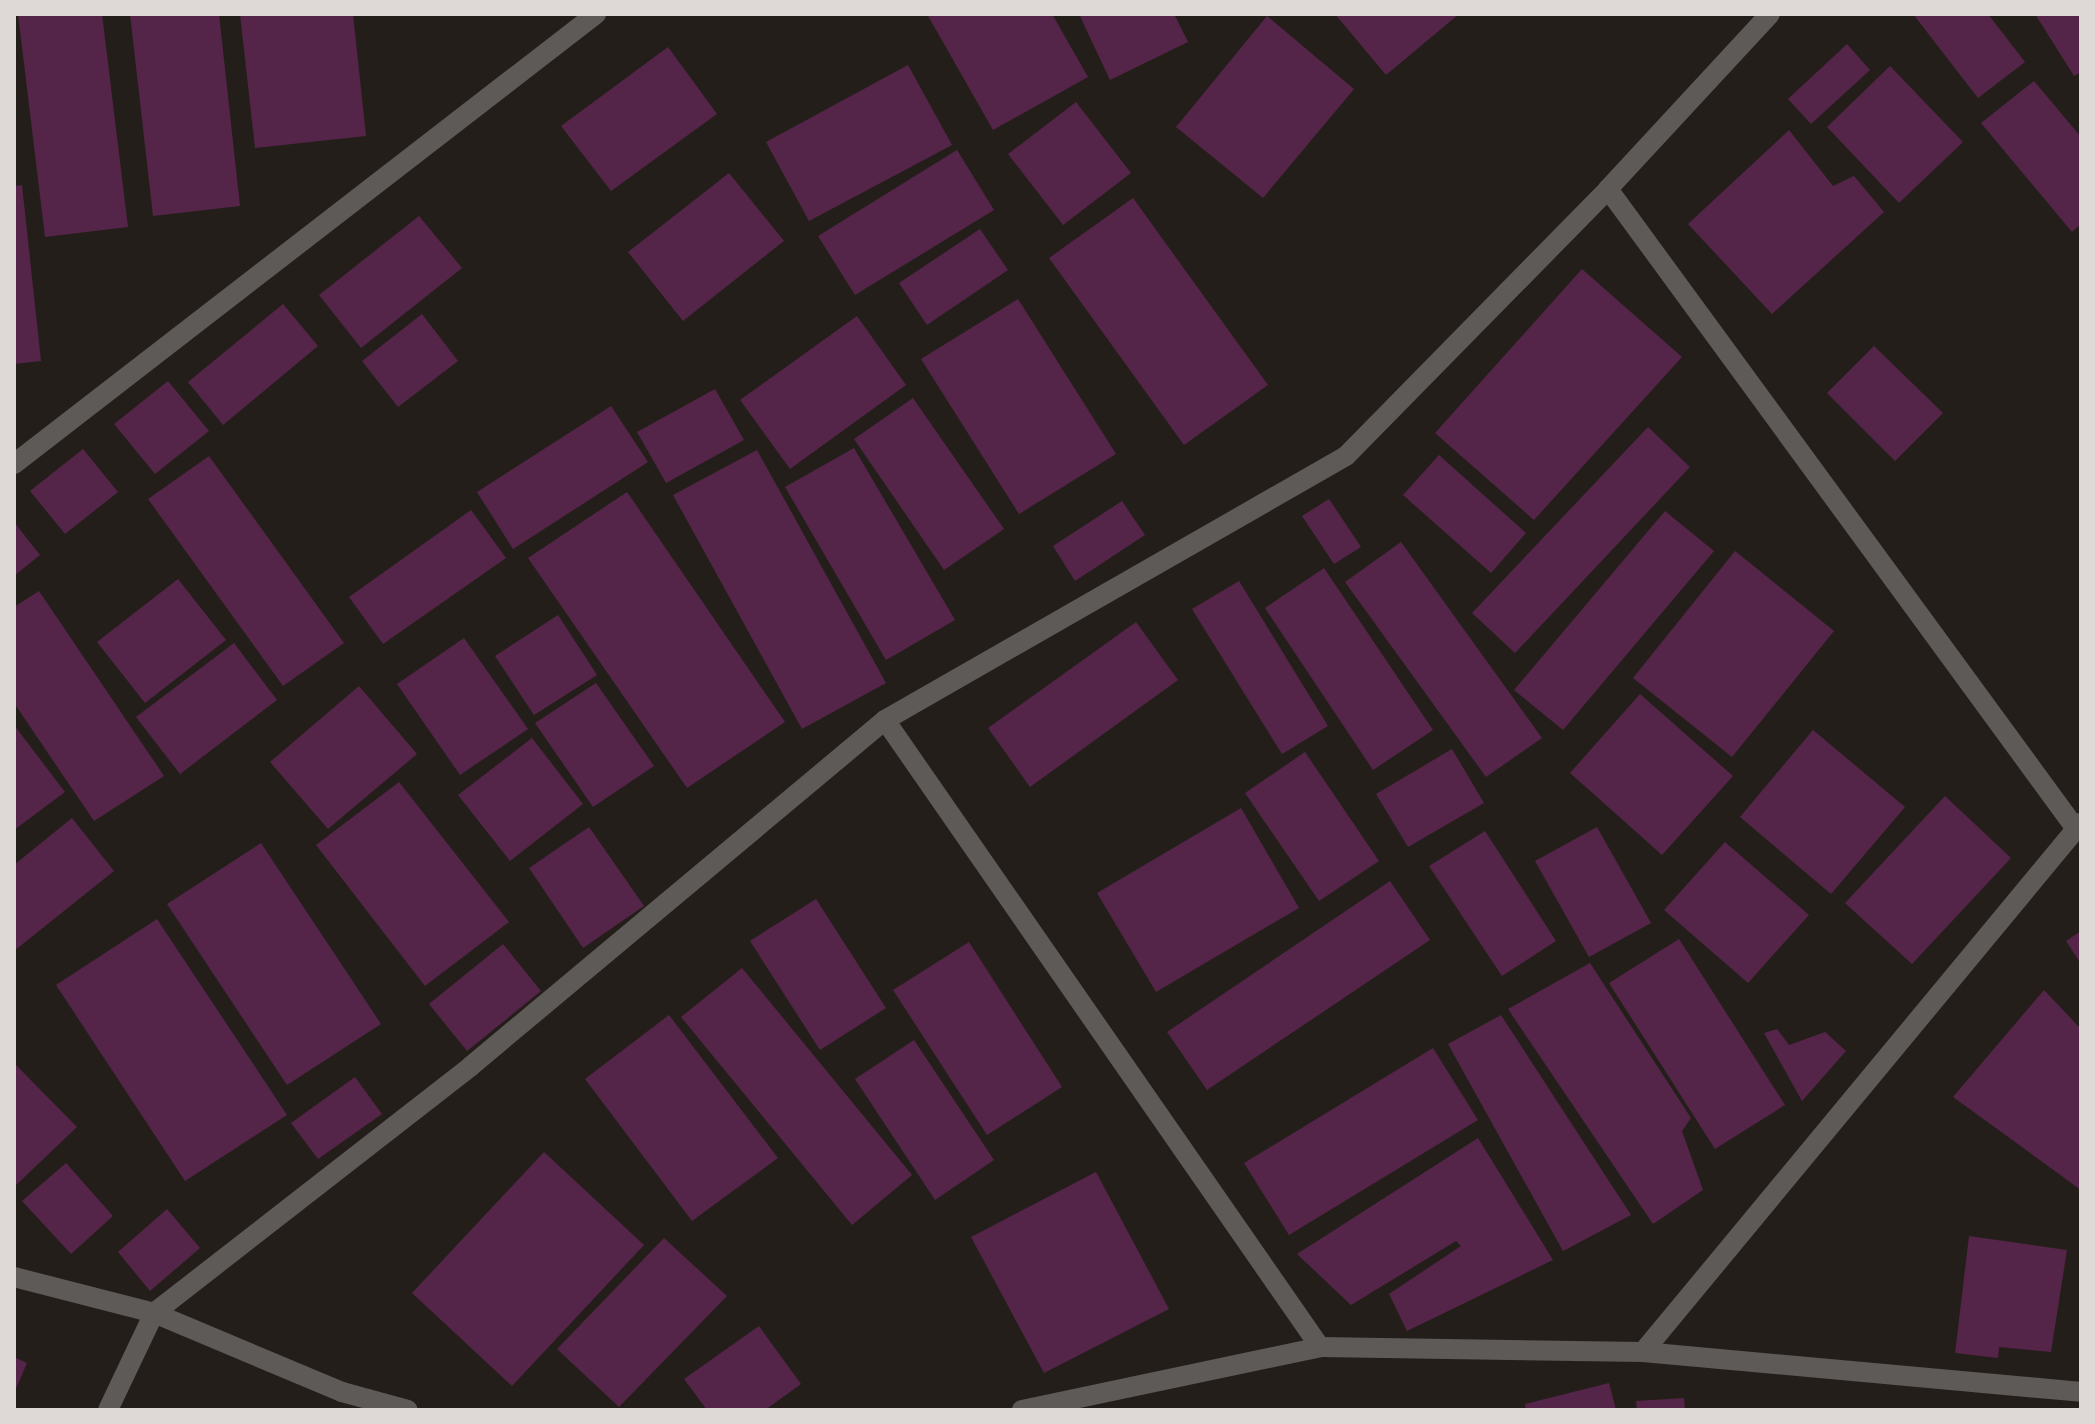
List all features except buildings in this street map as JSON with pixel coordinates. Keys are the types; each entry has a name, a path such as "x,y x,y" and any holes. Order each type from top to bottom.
{"street":[{"path":"14,464 596,14"},
{"path":"108,1410 154,1313 471,1066 885,720 1346,456 1608,189 1770,14"},
{"path":"1608,189 2079,826 1643,1352"},
{"path":"885,720 1320,1347"},
{"path":"14,1277 154,1313 342,1392 408,1410"},
{"path":"1022,1410 1320,1347 1643,1352 2081,1392"}]}
